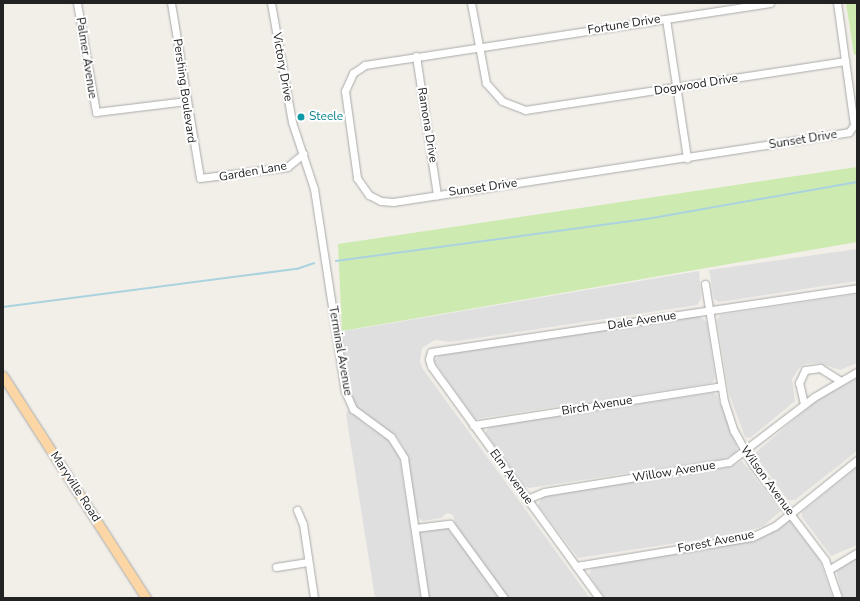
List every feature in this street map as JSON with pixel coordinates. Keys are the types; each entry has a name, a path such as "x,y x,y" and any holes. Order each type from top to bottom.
{"main road":[{"name":"Maryville Road","path":"3,376 146,598"}],"street":[{"name":"Palmer Avenue","path":"77,3 96,112 186,101"},
{"name":"Pershing Boulevard","path":"171,3 186,101 200,178"},
{"name":"Victory Drive","path":"271,3 288,104 303,154"},
{"name":"Dogwood Drive","path":"471,3 478,47 486,83 495,96 516,108 546,108 845,61"},
{"name":"Fortune Drive","path":"478,47 770,3"},
{"path":"837,3 845,61"},
{"path":"666,19 686,158"},
{"name":"Sunset Drive","path":"478,47 372,62 359,68 347,84 345,101 358,178 365,191 388,202 686,158 852,130 845,61"},
{"name":"Ramona Drive","path":"416,56 437,195"},
{"name":"Garden Lane","path":"200,178 287,167 303,154"},
{"name":"Terminal Avenue","path":"303,154 314,189 347,396 358,414 391,437 400,450 406,466 425,598"},
{"name":"Wilson Avenue","path":"705,284 721,386 728,416 744,451 830,569 838,598"},
{"name":"Dale Avenue","path":"430,355 439,349 445,350 857,288"},
{"name":"Elm Avenue","path":"430,355 431,366 599,598"},
{"path":"804,404 799,383 805,370 820,368 839,380"},
{"name":"Willow Avenue","path":"527,499 544,492 720,465 744,451 804,404 839,380 857,372"},
{"name":"Birch Avenue","path":"473,425 721,386"},
{"name":"Forest Avenue","path":"576,566 741,540 764,532 857,460"},
{"path":"297,510 303,524 314,598"},
{"path":"415,528 450,524 504,598"},
{"path":"830,569 857,552"},
{"path":"276,567 308,562"}],"shaded area":[{"path":"857,249 857,281 719,302 714,299 709,270"},
{"path":"699,271 701,299 697,305 451,342 435,340 422,348 420,361 423,369 590,598 509,598 456,526 453,515 447,513 441,518 423,521 417,517 405,449 397,437 355,406 339,332"},
{"path":"857,294 857,363 840,370 819,363 806,364 799,368 792,379 795,401 750,438 745,437 729,394 717,320 720,315"},
{"path":"699,316 707,322 715,378 712,383 475,419 434,361 440,355"},
{"path":"857,378 857,451 795,500 788,500 754,454 817,400"},
{"path":"713,393 717,395 737,447 736,453 723,459 529,488 524,486 486,433 488,428 493,426"},
{"path":"349,409 366,425 385,436 399,455 421,598 375,598 346,414"},
{"path":"742,461 781,511 763,526 742,533 578,558 538,505 543,496 730,467"},
{"path":"857,467 857,545 831,556 802,517 802,512"},
{"path":"790,521 819,559 833,598 605,598 589,575 593,566 753,541"},
{"path":"447,528 461,544 499,598 429,598 420,534 422,530"},
{"path":"857,557 857,598 843,598 836,570"}],"green space":[{"path":"846,3 857,3 857,54 854,55"},
{"path":"857,167 857,242 342,331 338,244"}],"waterway":[{"path":"336,261 647,219 857,182"},
{"path":"3,307 297,269 314,263"}],"place":[{"name":"Steele","path":"301,117"}]}
